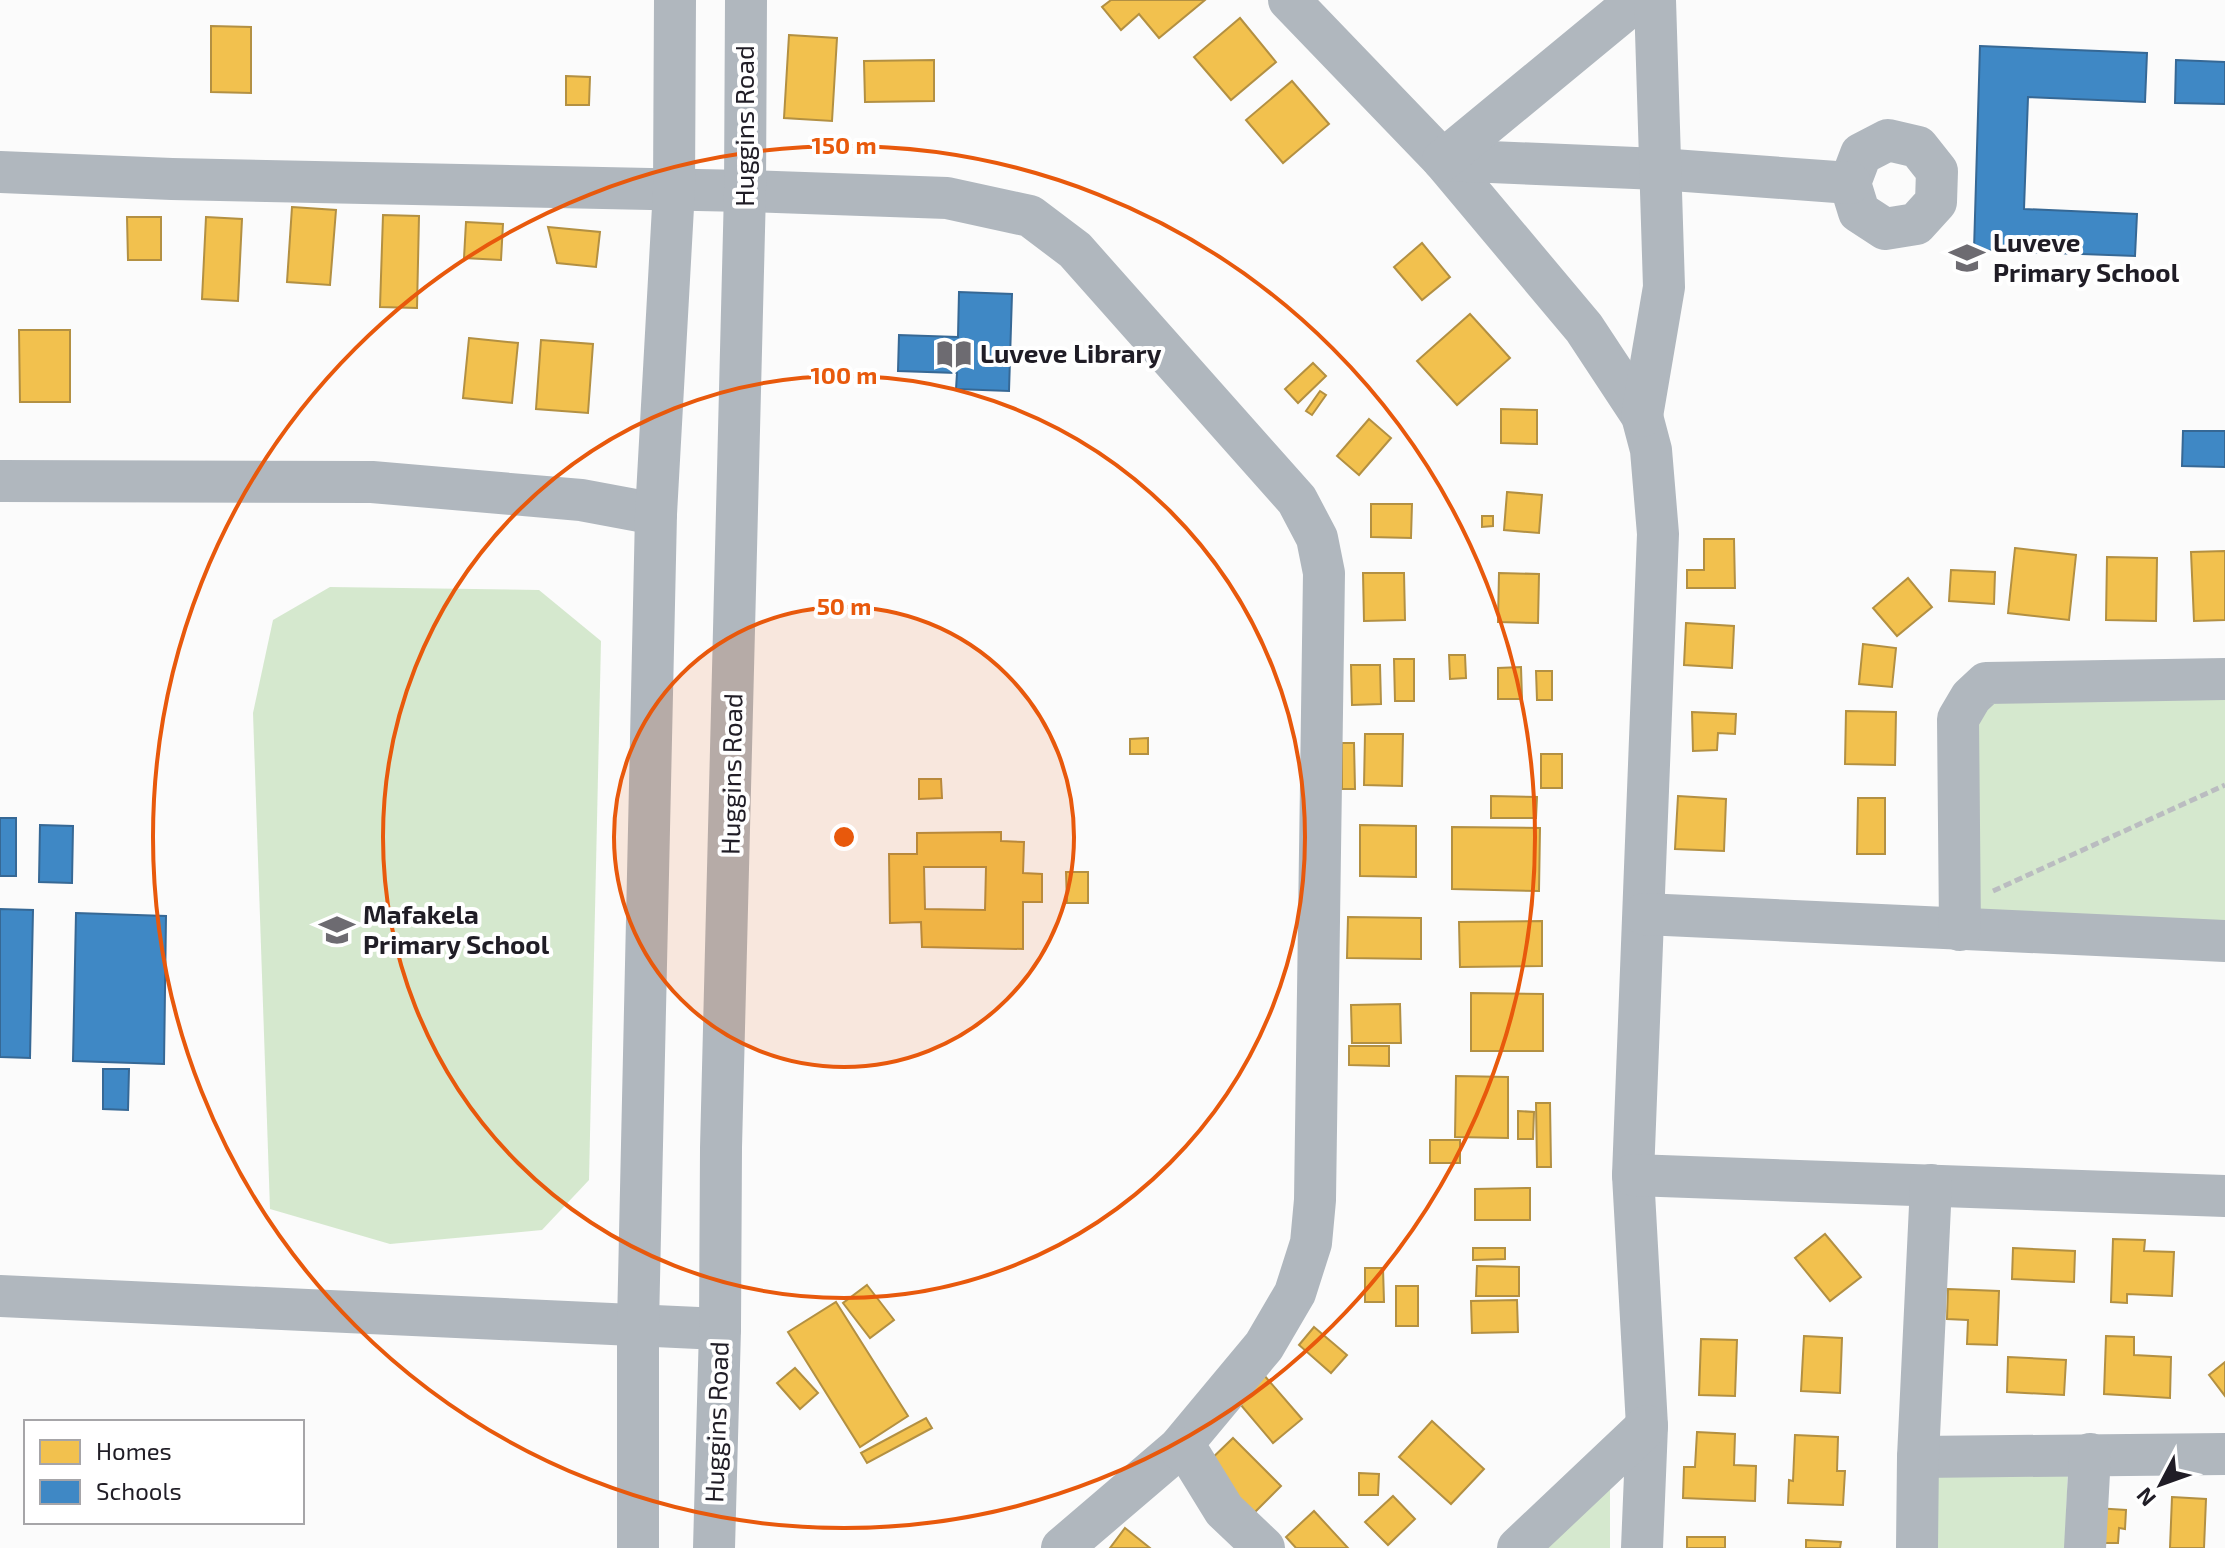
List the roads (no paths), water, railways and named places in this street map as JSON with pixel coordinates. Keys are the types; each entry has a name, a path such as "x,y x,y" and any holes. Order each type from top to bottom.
{"street":[{"path":"638,1548 638,1325 656,514 674,189 675,0"},
{"name":"Huggins Road","path":"714,1548 745,191 746,0"},
{"path":"1289,0 1443,160 1584,328 1642,416 1651,450 1658,534 1633,1175 1647,1426 1642,1548"},
{"path":"1443,160 1637,0"},
{"path":"1642,416 1664,287 1655,0"},
{"path":"1443,160 1659,169 1850,183"},
{"path":"0,172 947,198 1030,216 1075,250 1297,500 1317,538 1324,573 1315,1200 1311,1243 1295,1293 1264,1346 1179,1448 1062,1548"},
{"path":"0,481 372,482 581,500 656,514"},
{"path":"1961,918 1958,719 1971,697 1986,683 2225,679"},
{"path":"1644,914 1961,918 2225,941"},
{"path":"1633,1175 2225,1196"},
{"path":"1917,1548 1918,1457 1931,1185"},
{"path":"0,1296 720,1329"},
{"path":"1518,1548 1647,1426"},
{"path":"1179,1448 1192,1458 1224,1510 1264,1548"},
{"path":"2085,1548 2090,1454"},
{"path":"1918,1457 2225,1454"}],"place":[{"name":"Luveve Primary School","path":"1967,258"},
{"name":"Luveve Library","path":"954,354"},
{"name":"Mafakela Primary School","path":"337,930"}]}
